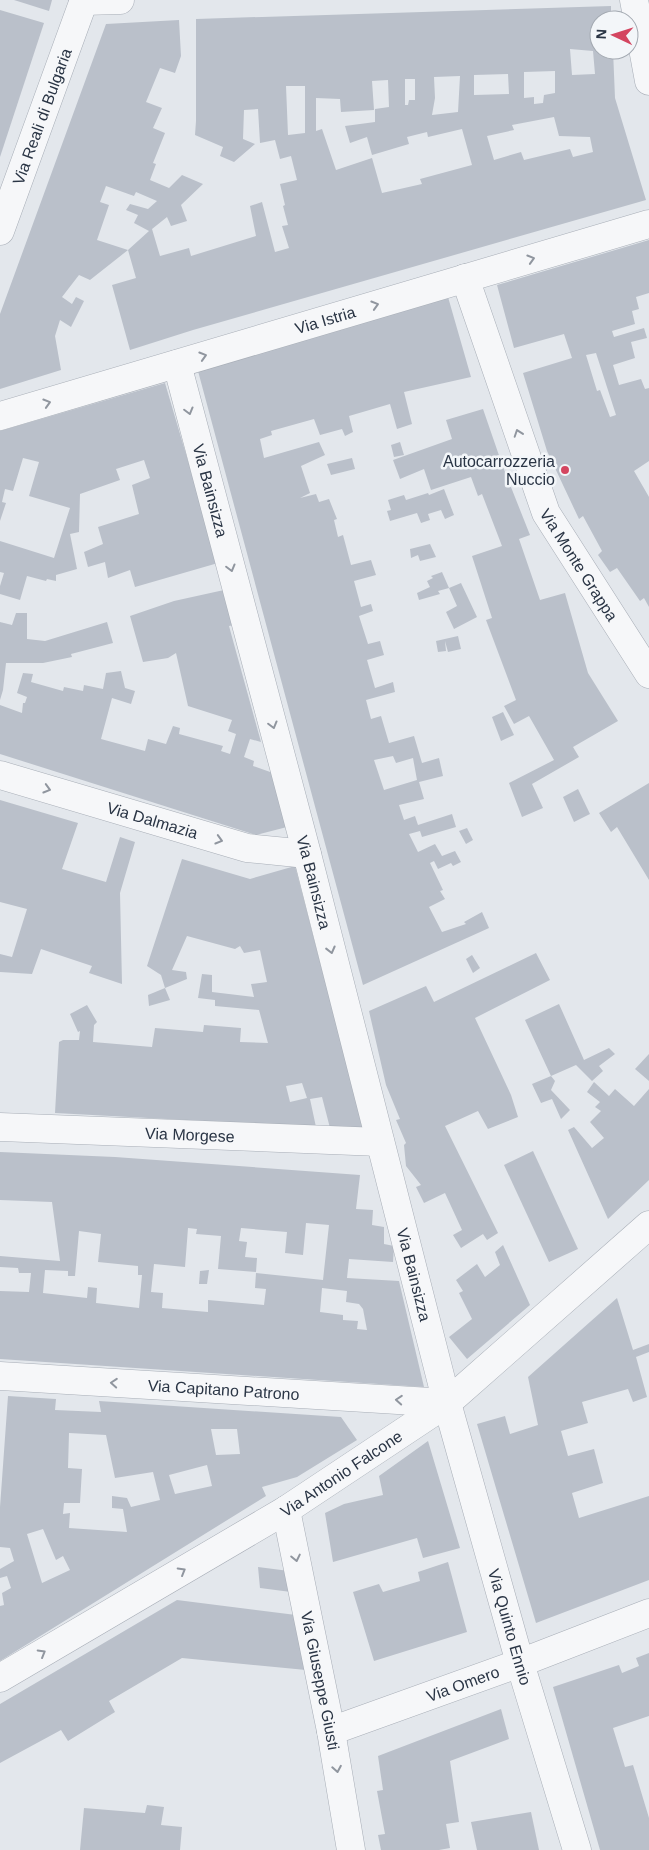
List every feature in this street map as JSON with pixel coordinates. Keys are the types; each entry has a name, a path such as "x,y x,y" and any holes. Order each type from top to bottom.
{"street":[{"path":"84,1 120,0"},
{"path":"634,0 649,82"},
{"name":"Via Reali di Bulgaria","path":"0,230 84,1"},
{"name":"Via Istria","path":"0,416 649,224"},
{"name":"Via Monte Grappa","path":"466,278 546,513 649,674"},
{"name":"Via Bainsizza","path":"177,364 307,854 447,1403"},
{"name":"Via Dalmazia","path":"0,775 247,848 307,854"},
{"name":"Via Morgese","path":"0,1127 380,1142"},
{"name":"Via Antonio Falcone","path":"0,1678 286,1510 447,1403 649,1226"},
{"name":"Via Capitano Patrono","path":"0,1376 447,1403"},
{"name":"Via Quinto Ennio","path":"447,1403 520,1662 576,1850"},
{"name":"Via Giuseppe Giusti","path":"286,1510 331,1731 351,1850"},
{"name":"Via Omero","path":"331,1731 649,1613"}],"building":[{"path":"14,0 52,0 49,11"},
{"path":"611,6 611,10 589,10 589,51 570,49 572,75 595,74 594,60 613,60 615,98 646,200 193,330 130,350 112,285 136,278 128,250 90,280 79,275 62,297 72,304 76,297 84,301 71,327 60,320 55,336 61,370 0,389 0,314 106,24 179,20 181,56 175,73 160,68 146,102 162,108 153,128 165,133 153,163 156,164 150,180 169,188 182,175 203,184 181,205 187,221 171,226 167,217 152,229 160,256 189,248 191,256 256,236 250,206 262,202 275,252 289,248 282,226 288,225 280,184 297,180 291,156 280,159 275,140 260,143 258,109 244,110 243,139 255,144 234,162 220,156 223,147 195,135 196,19","holes":["555,71 555,93 544,95 543,103 534,104 534,97 524,98 524,72","508,74 509,94 474,95 474,75","460,76 458,112 432,115 435,98 434,77","405,79 415,79 415,100 409,100 408,105 405,105","388,80 389,107 375,109 375,122 345,126 350,143 367,137 372,155 409,144 407,137 427,132 428,137 462,129 472,165 420,179 422,184 382,193 372,158 336,170 322,129 316,131 316,98 340,99 341,112 374,110 372,81","286,86 305,86 305,133 288,135","554,117 559,136 590,137 593,152 573,157 570,149 524,160 521,152 494,160 487,136 514,130 512,125","106,186 134,196 136,192 157,201 148,209 130,204 126,210 138,215 134,223 149,231 128,250 97,240 109,205 100,202"]},
{"path":"0,10 44,23 0,157"},
{"path":"649,240 649,293 636,297 639,309 632,311 635,324 612,331 614,337 644,328 647,338 631,342 635,358 613,365 619,385 641,379 645,389 649,388 649,461 634,471 649,497 649,607 644,598 640,601 617,568 610,572 598,555 602,551 583,516 579,519 547,451 523,373 572,358 564,334 514,348 497,285","holes":["596,353 616,415 610,417 600,390 597,391 586,355"]},
{"path":"448,297 471,377 404,392 412,424 397,429 390,404 349,416 353,432 345,436 342,429 320,435 314,419 271,431 272,435 260,439 264,458 319,442 325,455 301,466 310,493 300,498 316,494 319,502 329,499 337,519 334,520 338,537 343,535 351,565 371,560 376,575 354,581 361,607 371,604 373,611 359,616 368,644 380,641 384,655 367,660 375,688 393,682 395,692 366,700 371,719 381,716 389,743 414,736 422,763 439,758 443,776 419,782 424,799 399,805 404,820 415,816 418,825 452,814 456,827 422,837 420,831 409,834 418,852 435,844 442,856 455,851 461,862 453,866 451,863 438,869 434,861 430,863 443,890 440,891 445,899 429,907 442,932 466,924 464,922 482,912 489,928 363,985 198,371","holes":["393,756 396,763 413,758 417,780 384,790 374,760"]},
{"path":"165,383 218,563 135,587 130,570 108,578 105,562 88,567 84,552 103,544 98,527 139,514 132,485 150,478 144,460 116,469 120,480 80,494 79,532 70,534 77,569 56,575 56,581 47,579 46,581 27,576 20,600 0,594 4,573 0,572 0,541 54,558 70,508 29,496 39,462 23,458 13,491 5,489 2,502 6,503 0,521 0,431"},
{"path":"483,409 503,467 530,535 519,539 540,600 565,593 588,673 618,721 573,747 579,757 532,784 543,808 522,817 509,783 554,760 529,716 514,724 504,706 516,700 486,620 492,618 472,556 502,546 482,494 478,496 471,477 431,490 424,469 400,479 393,460 452,439 446,420"},
{"path":"400,442 404,455 394,457 391,445"},
{"path":"352,458 355,469 331,475 327,464"},
{"path":"444,489 454,515 445,519 441,510 428,514 430,520 421,523 417,513 390,521 387,511 391,510 388,500 404,495 406,500 428,493 429,495"},
{"path":"430,544 436,557 420,561 418,555 411,558 410,549"},
{"path":"442,572 449,588 438,591 440,594 419,600 417,593 430,587 427,581 433,578 431,576"},
{"path":"461,583 477,617 454,629 446,612 457,606 449,588"},
{"path":"224,590 234,625 229,626 261,742 250,739 244,757 254,761 253,766 273,773 287,827 256,835 0,754 0,705 22,713 23,703 25,703 27,697 17,693 23,673 33,674 31,682 63,691 64,687 83,691 84,685 103,689 106,673 121,671 125,688 135,691 131,704 112,698 101,739 145,751 148,739 166,744 173,726 180,728 179,734 223,746 221,751 230,754 236,734 228,731 232,720 188,706 176,653 168,658 143,662 130,616 174,601"},
{"path":"16,613 27,613 27,639 45,641 107,622 113,643 71,654 72,657 43,663 6,663 0,700 0,622 12,625"},
{"path":"458,636 461,649 448,652 445,641 446,651 438,652 436,641"},
{"path":"503,712 514,735 501,741 492,717"},
{"path":"649,783 649,880 617,827 611,832 599,813"},
{"path":"578,789 590,814 574,822 563,797"},
{"path":"0,800 78,823 62,869 106,882 120,837 135,842 120,893 122,984 89,973 92,966 41,949 32,974 0,972 0,954 12,957 27,909 0,902"},
{"path":"467,828 473,840 466,844 459,831"},
{"path":"182,859 250,879 295,866 364,1131 330,1128 322,1097 310,1099 316,1127 55,1113 59,1042 63,1040 79,1040 80,1031 78,1032 70,1014 87,1005 97,1022 94,1025 93,1042 152,1047 155,1028 203,1032 204,1025 241,1028 240,1042 268,1043 259,1010 215,1006 215,1000 198,998 202,974 212,975 212,992 254,997 251,984 267,982 260,950 244,953 240,946 235,949 187,936 172,970 186,972 187,979 165,988 161,975 147,966","holes":["302,1083 307,1098 290,1102 286,1086"]},
{"path":"536,953 550,980 475,1018 511,1095 518,1117 488,1129 478,1111 445,1126 498,1233 487,1240 483,1234 461,1248 453,1235 462,1230 445,1193 424,1203 416,1187 421,1185 406,1166 404,1145 406,1143 396,1120 400,1119 386,1085 369,1011 426,986 434,1002"},
{"path":"472,955 480,968 473,973 466,959"},
{"path":"165,988 170,1000 149,1006 148,995"},
{"path":"559,1004 584,1060 609,1048 615,1054 599,1066 603,1071 592,1081 576,1065 551,1076 525,1020"},
{"path":"649,1054 649,1081 635,1069"},
{"path":"551,1076 555,1081 551,1090 570,1110 561,1119 552,1099 541,1103 532,1084"},
{"path":"594,1082 609,1096 615,1089 634,1106 649,1089 649,1180 608,1219 568,1130 574,1127 592,1148 604,1138 590,1122 601,1111 595,1107 600,1102 587,1092"},
{"path":"533,1151 578,1249 549,1262 504,1165"},
{"path":"0,1152 115,1157 360,1175 356,1209 373,1210 372,1225 384,1227 384,1244 394,1246 393,1262 349,1259 347,1278 399,1281 424,1387 0,1359 0,1291 29,1292 31,1273 19,1273 18,1268 0,1267 0,1256 60,1261 52,1202 0,1200","holes":["306,1223 329,1225 323,1280 256,1273 255,1288 266,1289 264,1305 208,1300 208,1312 162,1308 163,1293 151,1292 154,1264 185,1267 188,1228 197,1229 196,1234 221,1236 218,1269 256,1272 257,1258 245,1257 247,1242 239,1241 241,1228 287,1232 285,1253 303,1255","79,1231 101,1234 98,1262 138,1266 138,1275 142,1275 139,1308 96,1303 97,1288 88,1287 87,1298 43,1293 45,1270 68,1271 68,1276 75,1276","322,1288 347,1291 346,1302 359,1304 363,1309 367,1330 357,1329 358,1321 343,1320 343,1315 320,1312"]},
{"path":"503,1245 530,1305 467,1359 449,1337 472,1319 459,1293 463,1291 456,1280 477,1264 485,1277 500,1265 495,1252"},
{"path":"209,1270 207,1284 199,1284 200,1271"},
{"path":"617,1298 633,1350 649,1344 649,1352 636,1357 647,1397 633,1402 628,1389 582,1402 588,1423 561,1431 568,1456 594,1449 603,1483 572,1493 579,1518 649,1496 649,1580 536,1623 477,1424 505,1416 510,1434 538,1425 528,1377"},
{"path":"8,1396 56,1399 55,1410 101,1412 99,1401 341,1417 357,1440 297,1477 262,1487 266,1496 0,1661 0,1606 4,1605 2,1593 11,1588 7,1576 0,1578 0,1569 14,1561 10,1548 0,1547 0,1507","holes":["211,1429 237,1429 240,1454 216,1455","69,1433 106,1435 115,1478 153,1472 160,1500 131,1507 127,1498 112,1496 112,1508 123,1509 127,1532 69,1528 70,1513 63,1514 64,1503 80,1503 82,1469 68,1468","207,1465 212,1486 175,1494 169,1475","43,1529 56,1560 63,1556 70,1570 42,1583 27,1534"]},
{"path":"428,1441 460,1548 423,1558 417,1538 333,1562 325,1513 344,1504 383,1495 379,1476"},
{"path":"448,1562 467,1632 374,1661 353,1592 379,1584 383,1592 420,1581 418,1572"},
{"path":"258,1567 289,1571 291,1592 260,1588"},
{"path":"177,1600 296,1615 306,1670 182,1658 109,1701 115,1712 68,1741 61,1730 0,1763 0,1704"},
{"path":"649,1653 649,1716 613,1728 625,1767 633,1765 649,1818 649,1850 600,1850 553,1687 619,1665 622,1673 639,1666 636,1658"},
{"path":"501,1709 509,1739 450,1761 459,1822 446,1824 450,1848 439,1850 381,1850 378,1835 385,1834 377,1791 383,1790 378,1756"},
{"path":"147,1805 164,1807 161,1825 182,1827 180,1850 80,1850 84,1808 145,1813"},
{"path":"531,1812 539,1850 477,1850 471,1822"}],"place":[{"name":"Autocarrozzeria Nuccio","path":"565,470"}]}
